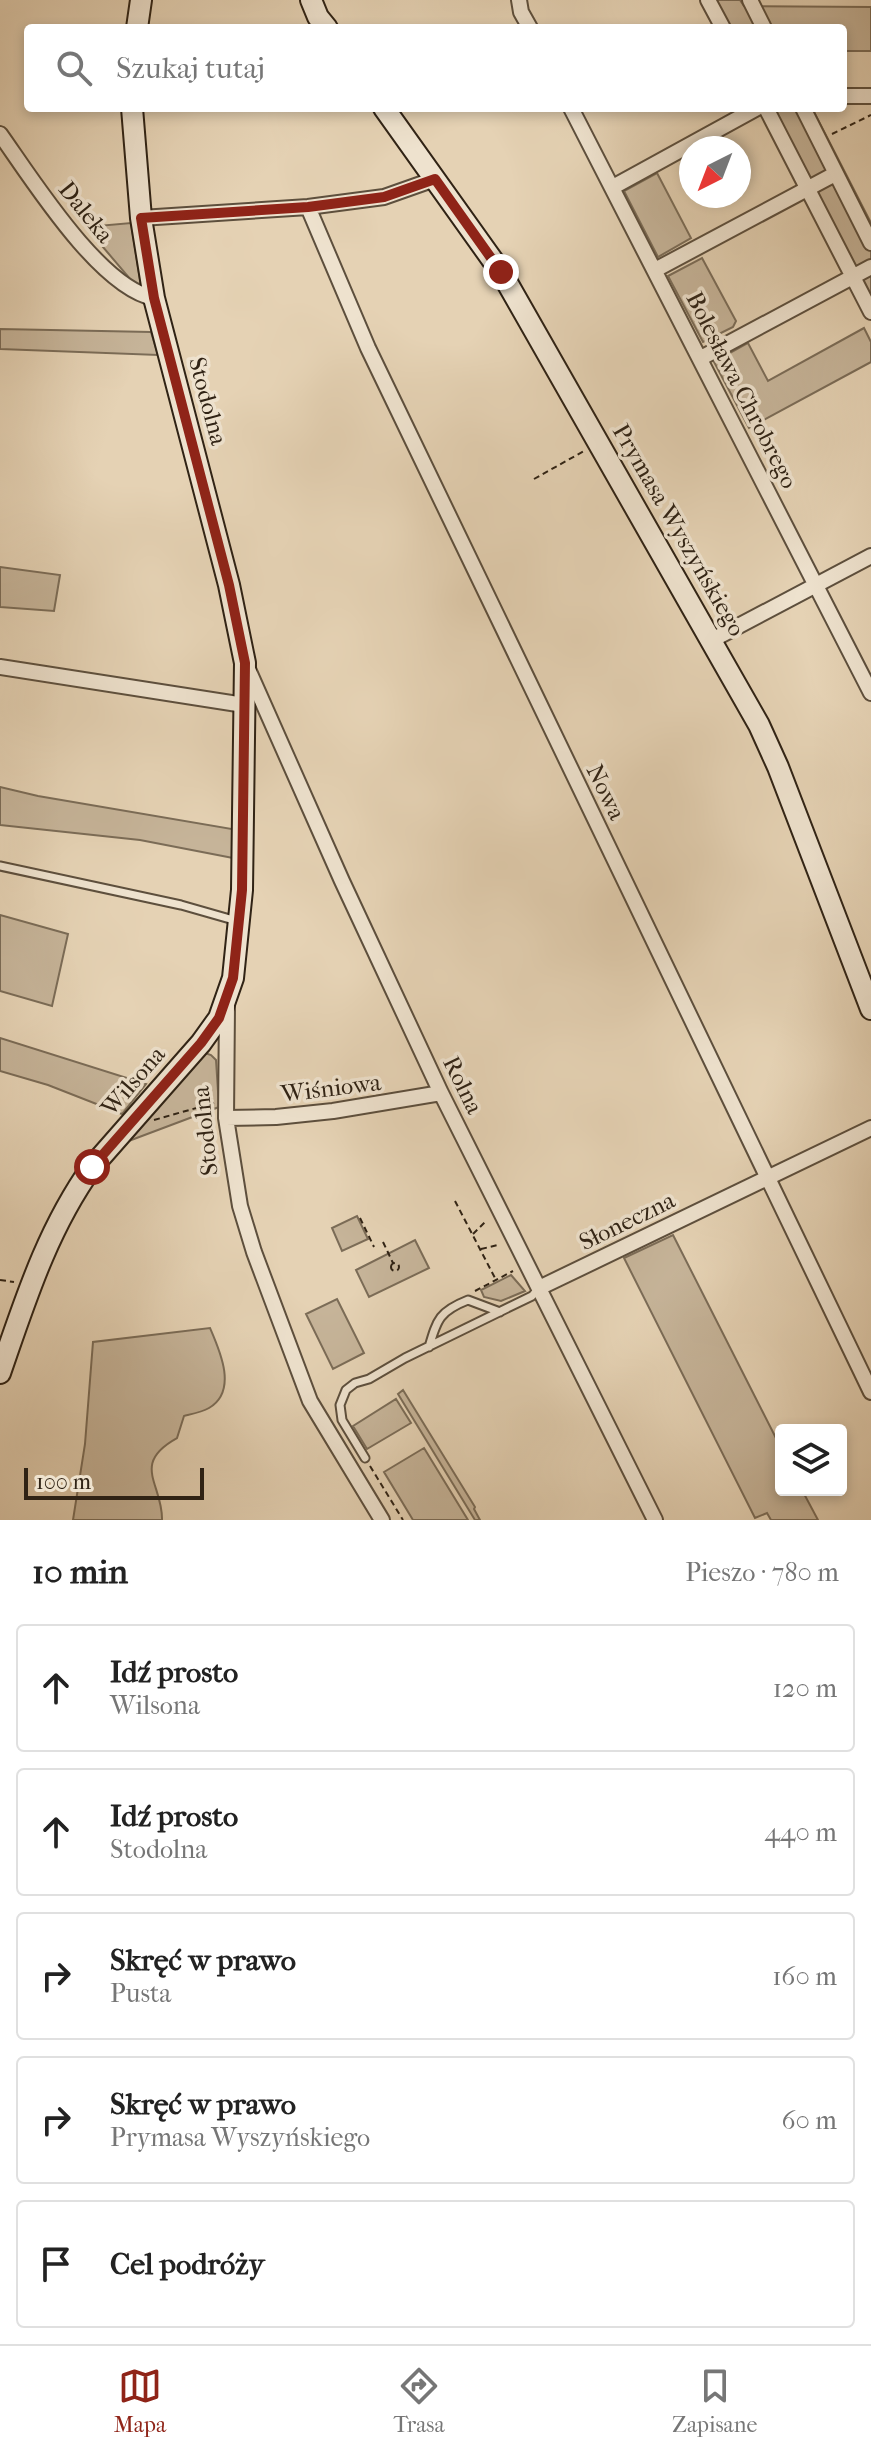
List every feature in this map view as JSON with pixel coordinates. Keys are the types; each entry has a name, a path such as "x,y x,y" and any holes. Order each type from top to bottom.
{"street":[{"path":"138,24 141,0"},
{"path":"311,0 324,24"},
{"path":"322,0 326,24"},
{"path":"519,0 528,24"},
{"path":"708,0 721,24"},
{"path":"750,0 762,24"},
{"path":"847,96 871,96"},
{"name":"Stodolna","path":"132,112 141,218 154,298 229,585 245,663 245,818 239,922 228,997 225,1056 226,1118 240,1206 300,1379 318,1415 382,1520"},
{"name":"Prymasa Wyszyńskiego","path":"387,112 501,272 759,725 870,1004"},
{"name":"Bolesława Chrobrego","path":"573,112 871,693"},
{"path":"613,187 750,112"},
{"path":"768,112 871,312"},
{"path":"805,112 871,243"},
{"name":"Daleka","path":"0,134 48,201 96,260 126,286 154,298"},
{"path":"655,270 835,174"},
{"path":"141,218 308,207 384,197 435,179"},
{"name":"Nowa","path":"308,207 368,348 871,1392"},
{"path":"701,358 871,267"},
{"path":"712,640 871,556"},
{"name":"Rolna","path":"245,663 441,1093 656,1519"},
{"path":"0,667 244,705"},
{"name":"Wilsona","path":"0,1373 52,1232 78,1187 201,1043 219,1018 228,997"},
{"path":"201,1043 225,1056"},
{"name":"Wiśniowa","path":"226,1118 276,1117 441,1093"},
{"name":"Słoneczna","path":"539,1288 871,1128"}],"lane":[{"path":"0,866 181,905 239,922"},
{"name":"Słoneczna","path":"365,1458 342,1420 341,1399 355,1383 369,1379 532,1296 539,1288"},
{"path":"429,1347 441,1315 455,1305 468,1300 500,1312"}],"path":[{"path":"831,135 871,115"},
{"path":"534,479 599,442"},
{"path":"152,1120 215,1103"},
{"path":"455,1201 496,1280"},
{"path":"360,1218 374,1247"},
{"path":"473,1234 486,1221"},
{"path":"383,1242 393,1263"},
{"path":"481,1249 498,1245"},
{"path":"468,1294 513,1271"},
{"path":"365,1458 403,1520"}],"shaded area":[{"path":"715,0 740,0 744,6 871,7 871,51 847,51 847,24 728,24"},
{"path":"774,112 814,112 871,223 871,297"},
{"path":"657,173 691,238 658,257 624,191"},
{"path":"131,223 141,286 136,286 86,227"},
{"path":"702,258 736,321 733,327 703,342 668,276"},
{"path":"864,328 871,342 871,362 749,428 714,362 748,343 768,381"},
{"path":"0,329 151,332 158,355 0,349"},
{"path":"0,567 60,575 54,611 0,607"},
{"path":"0,787 232,829 233,858 140,840 0,825"},
{"path":"0,915 68,934 52,1006 0,991"},
{"path":"0,1038 146,1084 122,1114 48,1085 0,1071"},
{"path":"205,1053 216,1060 219,1107 126,1142"},
{"path":"357,1216 368,1239 342,1251 332,1228"},
{"path":"673,1235 775,1436 775,1496 805,1496 818,1520 771,1520 767,1513 755,1518 624,1258"},
{"path":"415,1240 429,1268 369,1297 356,1270"},
{"path":"511,1275 525,1291 501,1301 484,1297 481,1290"},
{"path":"337,1299 364,1353 333,1369 306,1314"},
{"path":"210,1328 224,1370 223,1392 209,1408 184,1416 177,1438 155,1457 152,1475 162,1520 73,1520 85,1444 93,1342"},
{"path":"403,1390 480,1520 475,1520 398,1394"},
{"path":"396,1399 411,1423 367,1449 353,1426"},
{"path":"424,1448 468,1520 413,1520 384,1472"}],"route":[{"path":"92,1167 201,1043 219,1018 233,978 242,890 245,663 229,585 154,298 141,218 308,207 384,197 435,179 501,272"}]}
